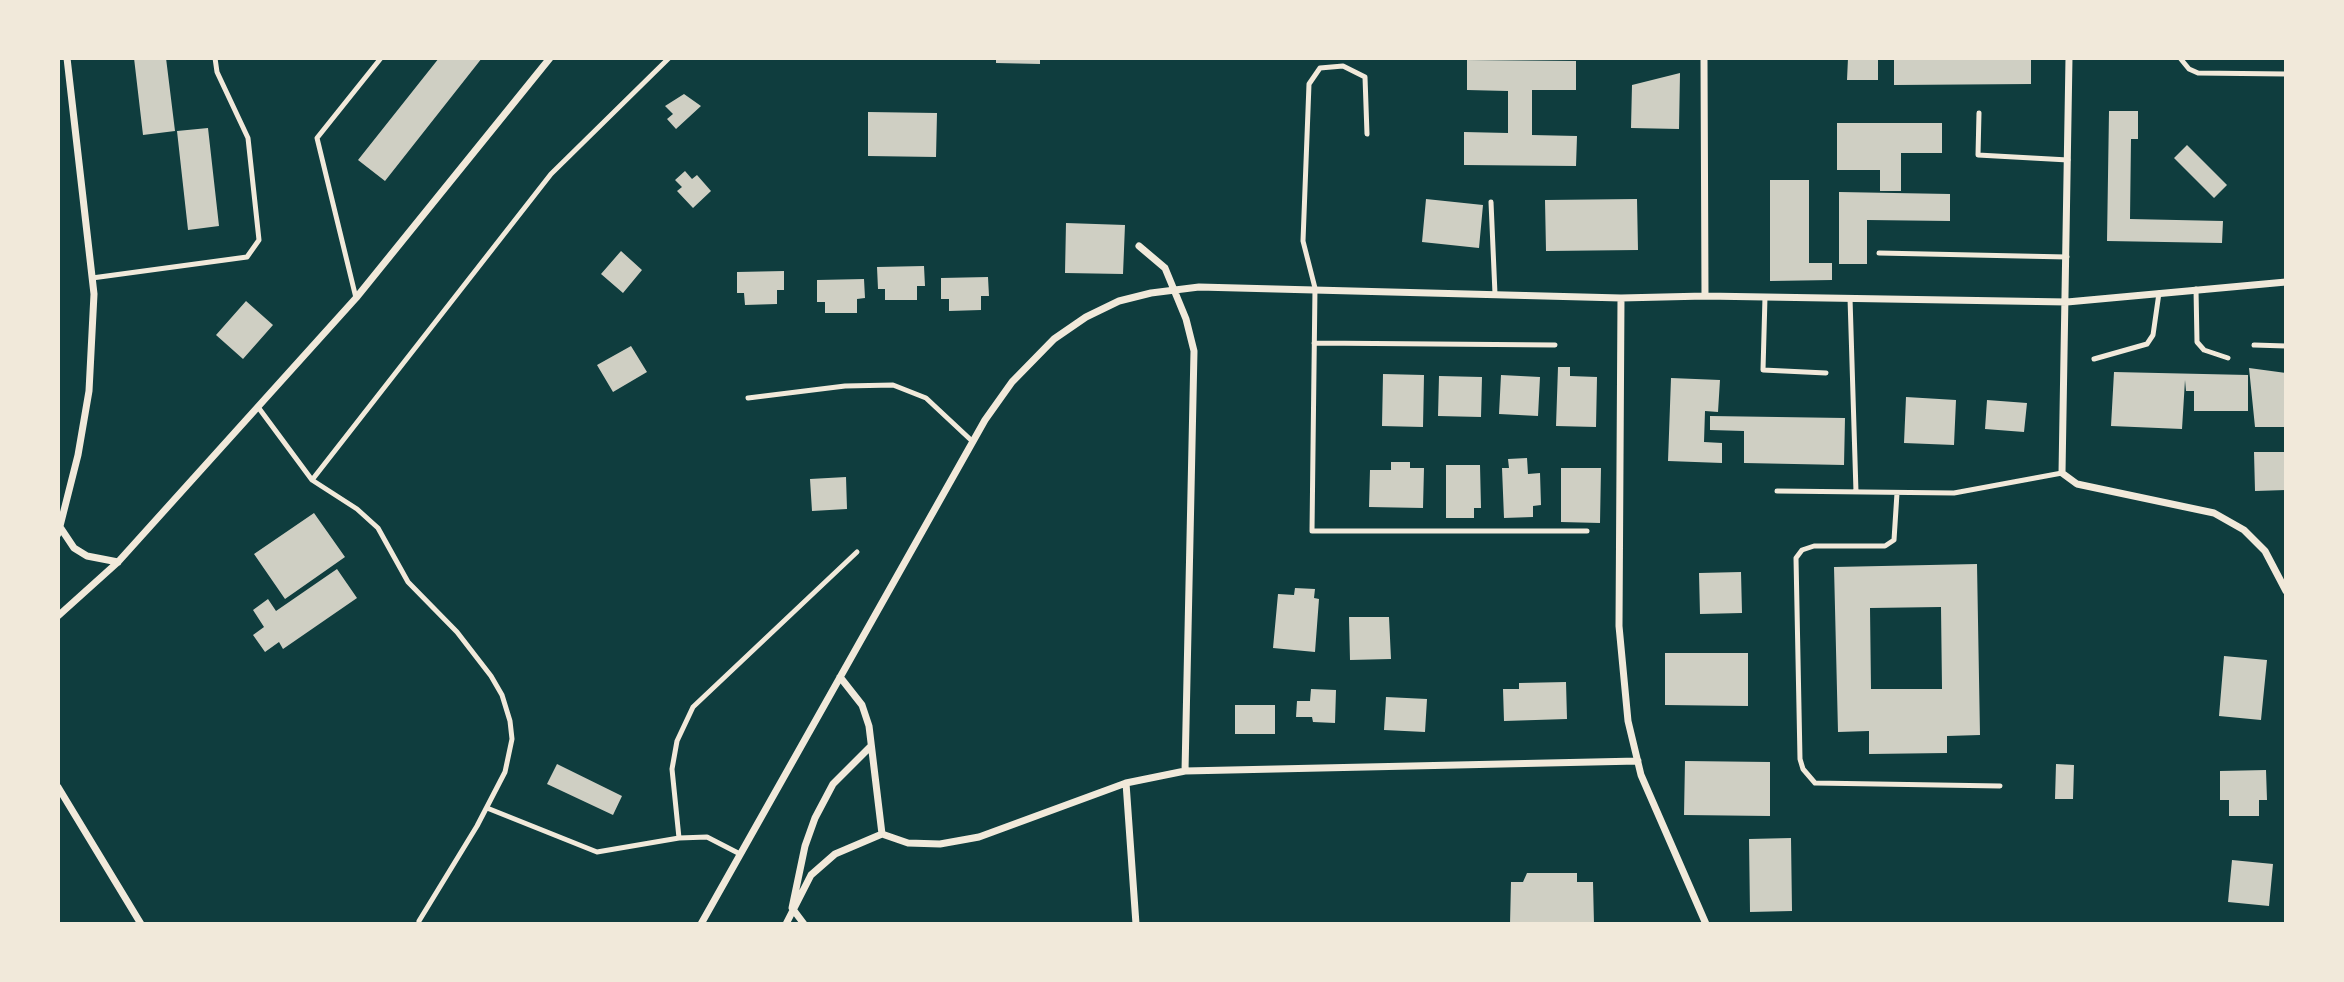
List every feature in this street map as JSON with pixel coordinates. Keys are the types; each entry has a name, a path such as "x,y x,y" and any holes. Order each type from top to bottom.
{"street":[{"path":"66,58 92,278 89,391 78,455 59,531 74,548 87,556 118,562"},
{"path":"58,616 118,562 356,298 551,58"},
{"path":"1704,58 1704,296"},
{"path":"2069,58 2067,302 2062,473 2077,484 2222,518 2244,530 2265,551 2286,591"},
{"path":"1139,246 1166,268 1192,336 1196,375 1185,771"},
{"path":"701,924 972,441 1012,382 1054,339 1086,317 1118,301 1175,289 1315,288 1621,298 1704,296 2067,302 2286,282"},
{"path":"1621,298 1619,626 1628,721 1638,761 1706,924"},
{"path":"840,677 862,705 871,746 883,834"},
{"path":"786,924 805,846 815,818 833,784 871,746"},
{"path":"792,908 811,875 835,854 883,834 908,843 940,844 979,837 1126,783 1185,771 1638,761"},
{"path":"1126,783 1136,924"},
{"path":"58,787 141,924"},
{"path":"792,908 804,924"}],"lane":[{"path":"92,278 247,257 259,240 248,138 217,72 215,58"},
{"path":"356,298 317,138 380,58"},
{"path":"312,480 551,174 669,58"},
{"path":"2180,58 2189,69 2198,73 2286,74"},
{"path":"1367,134 1365,77 1343,66 1320,68 1309,84 1303,241 1315,288 1312,531 1587,531"},
{"path":"1979,113 1978,155 2068,160"},
{"path":"1491,202 1495,294"},
{"path":"1879,253 2067,257"},
{"path":"2196,289 2197,342 2204,350 2228,358"},
{"path":"2094,359 2147,345 2153,335 2159,293"},
{"path":"1765,297 1763,370 1826,373"},
{"path":"1850,298 1856,492"},
{"path":"1314,343 1555,345"},
{"path":"2254,345 2286,346"},
{"path":"748,398 845,386 892,385 926,398 972,441"},
{"path":"258,407 312,480 357,509 378,528 408,582 457,632 502,695 512,739 505,772 419,921"},
{"path":"1777,491 1954,493 2062,473"},
{"path":"1897,493 1894,540 1885,546 1814,547 1802,550 1796,558 1800,760 1803,769 1815,783 2000,786"},
{"path":"678,838 672,769 677,741 693,707 857,552"},
{"path":"486,808 597,852 678,838 707,837 740,854"}],"path":[{"path":"58,356 58,374"}],"building":[{"path":"134,58 166,58 175,131 143,135"},
{"path":"439,58 482,58 385,181 358,160"},
{"path":"996,58 1040,58 1040,64 996,63"},
{"path":"1848,58 1878,58 1878,80 1847,80"},
{"path":"1894,58 2031,58 2031,84 1894,85"},
{"path":"1467,60 1576,61 1576,90 1532,90 1532,135 1577,136 1576,166 1464,165 1464,132 1508,133 1508,91 1467,90"},
{"path":"1680,73 1679,129 1631,128 1632,85"},
{"path":"684,94 701,106 676,129 667,119 673,114 665,106"},
{"path":"2109,111 2138,111 2138,139 2131,139 2130,219 2223,221 2222,243 2107,241"},
{"path":"868,112 937,113 936,157 868,156"},
{"path":"1837,123 1942,123 1942,153 1901,153 1901,191 1880,191 1880,170 1837,170"},
{"path":"208,128 219,226 188,230 177,131"},
{"path":"2187,145 2227,185 2214,198 2174,158"},
{"path":"685,171 692,179 697,175 711,191 693,208 677,191 682,187 675,180"},
{"path":"1770,180 1809,180 1809,263 1832,263 1832,280 1770,281"},
{"path":"1839,192 1950,194 1950,221 1867,220 1867,264 1839,264"},
{"path":"1426,199 1483,205 1479,248 1422,242"},
{"path":"1637,199 1638,250 1546,251 1545,200"},
{"path":"1066,223 1125,225 1123,274 1065,273"},
{"path":"621,251 642,270 623,293 601,274"},
{"path":"924,266 925,286 917,286 917,300 885,300 885,289 878,289 877,267"},
{"path":"784,271 784,290 777,290 777,304 745,305 744,293 737,293 737,272"},
{"path":"988,277 989,296 981,296 981,310 949,311 949,299 941,299 941,278"},
{"path":"864,279 865,298 857,299 857,313 825,313 825,302 817,302 817,280"},
{"path":"246,301 273,325 243,359 216,335"},
{"path":"631,346 647,372 613,392 597,365"},
{"path":"1558,367 1570,367 1570,376 1597,377 1596,427 1556,426"},
{"path":"2249,368 2286,373 2286,427 2255,427"},
{"path":"2114,372 2248,375 2248,411 2194,411 2194,391 2186,391 2185,380 2182,429 2111,426"},
{"path":"1383,374 1424,375 1423,427 1382,426"},
{"path":"1501,375 1540,377 1538,416 1499,414"},
{"path":"1439,376 1482,377 1481,417 1438,416"},
{"path":"1671,378 1720,380 1718,412 1705,411 1704,442 1722,443 1722,463 1668,461"},
{"path":"1906,397 1956,400 1954,445 1904,443"},
{"path":"1987,400 2027,403 2024,432 1985,429"},
{"path":"1710,416 1845,418 1844,465 1744,463 1744,431 1710,430"},
{"path":"2254,452 2286,452 2286,490 2255,491"},
{"path":"1527,458 1528,474 1540,473 1541,505 1533,506 1533,517 1504,518 1502,468 1509,468 1508,459"},
{"path":"1391,462 1410,462 1410,468 1424,468 1423,508 1369,507 1370,470 1391,470"},
{"path":"1446,465 1480,465 1481,508 1474,508 1474,518 1446,518"},
{"path":"1561,468 1601,468 1600,523 1561,522"},
{"path":"846,477 847,509 812,511 810,479"},
{"path":"314,513 345,557 285,599 254,554"},
{"path":"1977,564 1980,735 1947,736 1947,753 1869,754 1869,731 1838,732 1834,567","holes":["1941,607 1942,689 1871,689 1870,608"]},
{"path":"337,569 357,598 283,649 279,642 265,652 253,635 264,627 253,610 268,599 276,611"},
{"path":"1741,572 1742,613 1700,614 1699,573"},
{"path":"1295,588 1315,589 1314,598 1319,599 1315,652 1273,648 1278,594 1294,595"},
{"path":"1349,617 1389,617 1391,659 1350,660"},
{"path":"1665,653 1748,653 1748,706 1665,705"},
{"path":"2224,656 2267,660 2261,720 2219,716"},
{"path":"1566,682 1567,719 1504,721 1503,689 1519,689 1519,683"},
{"path":"1311,689 1336,690 1335,723 1313,722 1312,717 1296,717 1297,701 1310,701"},
{"path":"1386,697 1427,699 1425,732 1384,730"},
{"path":"1235,705 1275,705 1275,734 1235,734"},
{"path":"1685,761 1770,762 1770,816 1684,815"},
{"path":"557,764 622,796 613,815 547,784"},
{"path":"2056,764 2074,765 2073,799 2055,799"},
{"path":"2266,770 2267,800 2259,800 2259,816 2229,816 2229,800 2220,800 2220,771"},
{"path":"1791,838 1792,911 1750,912 1749,839"},
{"path":"2232,860 2273,864 2269,906 2228,902"},
{"path":"1527,873 1577,873 1577,882 1593,882 1594,924 1510,924 1511,882 1523,882"}]}
